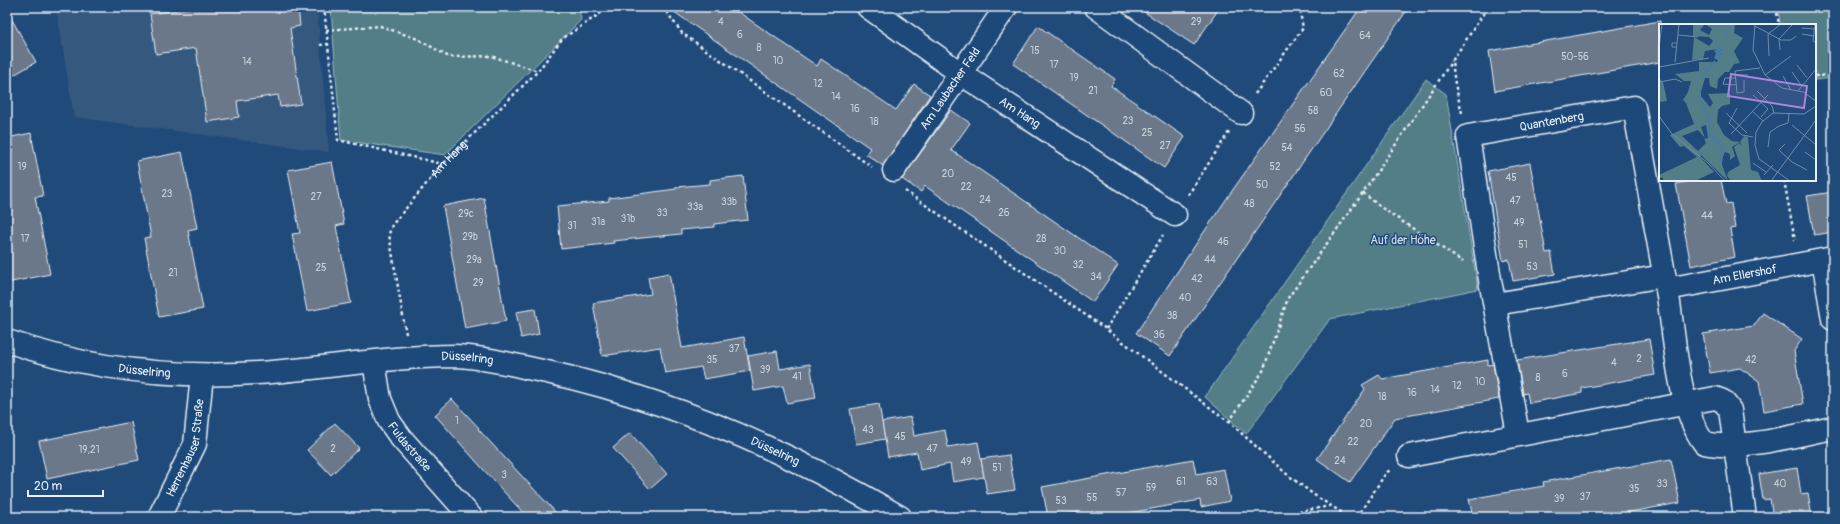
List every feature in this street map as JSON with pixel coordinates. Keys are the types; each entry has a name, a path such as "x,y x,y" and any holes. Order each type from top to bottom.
{"street":[{"name":"Am Hang","path":"868,7 960,73 1175,215"},
{"name":"Am Laubacher Feld","path":"894,170 1006,7"},
{"path":"1096,7 1241,113"},
{"name":"Quantenberg","path":"1468,136 1634,107 1685,404 1698,435 1704,443 1715,445 1735,444"},
{"path":"1468,136 1490,280 1518,434"},
{"name":"Am Ellershof","path":"1665,282 1828,259 1833,319"},
{"path":"1495,304 1665,282"},
{"name":"Düsselring","path":"7,341 83,363 151,373 202,375 283,371 410,358 456,356 487,359 588,382 680,411 780,452 851,488 900,517"},
{"name":"Fuldastraße","path":"374,362 380,399 390,421 401,438 471,517"},
{"name":"Herrenhauser Straße","path":"160,516 194,444 202,375"},
{"path":"1409,456 1518,434 1716,398 1723,401 1730,410 1745,517"},
{"path":"1735,444 1833,428"}],"path":[{"path":"324,7 338,140 443,164"},
{"name":"Am Hang","path":"410,358 389,234 392,225 443,164 538,71 562,39 610,7"},
{"path":"1299,7 1303,28 1241,113 1175,215 1106,329 1229,422 1289,476 1349,517"},
{"path":"1229,422 1263,371 1288,298 1363,193 1488,7"},
{"path":"1776,7 1779,24"},
{"path":"326,30 380,26 418,40 449,57 491,56 538,71"},
{"path":"320,45 328,44"},
{"path":"1452,61 1455,84 1468,136"},
{"path":"1816,76 1833,76"},
{"path":"1784,181 1799,264"},
{"path":"1363,193 1382,208 1490,280"},
{"path":"1357,517 1386,473 1409,456"},
{"path":"1269,517 1331,506"}],"shaded area":[{"path":"56,7 317,7 329,152 74,117"}],"green space":[{"path":"354,7 579,7 581,20 445,155 341,140 331,9"},
{"path":"1778,7 1833,7 1833,78 1816,80 1816,24 1780,24"},
{"name":"Auf der Höhe","path":"1426,79 1446,94 1478,289 1330,319 1246,434 1205,397"}],"building":[{"path":"196,7 298,7 300,26 290,28 301,104 280,107 278,95 237,101 239,117 207,122 196,48 156,54 150,14"},
{"path":"667,7 731,7 817,66 821,59 896,110 914,84 930,95 883,166 866,154 870,148"},
{"path":"1137,7 1220,7 1194,45"},
{"path":"1361,7 1409,7 1170,356 1136,333 1225,201"},
{"path":"7,11 36,62 7,79"},
{"path":"1660,21 1659,62 1495,91 1489,51"},
{"path":"1038,26 1115,79 1111,86 1185,137 1164,168 1013,64"},
{"path":"951,110 970,123 951,150 1118,265 1093,302 925,186 921,192 902,179"},
{"path":"31,133 43,196 35,197 50,274 7,283 7,138"},
{"path":"182,152 197,228 188,230 203,309 159,317 144,238 151,237 137,161"},
{"path":"332,162 344,224 336,226 351,303 307,311 292,234 300,233 288,170"},
{"path":"1530,163 1546,253 1551,252 1555,274 1513,281 1509,259 1503,261 1488,171"},
{"path":"743,176 748,220 714,224 714,227 681,230 681,234 613,241 614,243 561,249 557,206 609,201 609,198 676,189 676,187 710,184 710,180"},
{"path":"1692,181 1721,181 1726,204 1731,203 1735,228 1730,229 1735,257 1691,266 1676,184"},
{"path":"1833,192 1833,232 1814,235 1807,196"},
{"path":"484,198 506,321 465,329 443,206"},
{"path":"669,273 682,348 744,337 750,371 704,379 701,367 665,373 660,347 602,356 593,303 651,294 648,277"},
{"path":"535,309 539,334 521,338 516,312"},
{"path":"1763,313 1802,339 1794,351 1803,404 1764,411 1759,381 1740,368 1710,373 1703,334 1754,326"},
{"path":"1649,339 1655,375 1582,388 1582,393 1529,403 1527,393 1523,394 1517,360"},
{"path":"777,351 780,369 810,364 816,398 787,403 783,386 754,391 748,356"},
{"path":"1488,360 1488,365 1493,364 1499,399 1395,418 1350,482 1317,459 1365,389 1362,385 1379,375 1382,379"},
{"path":"452,399 560,517 527,517 483,469 435,415"},
{"path":"879,404 885,439 856,444 850,409"},
{"path":"911,417 914,436 945,430 948,447 978,442 984,477 953,482 950,464 920,470 917,452 888,457 882,422"},
{"path":"131,422 139,460 47,479 39,441"},
{"path":"335,423 359,448 331,475 307,450"},
{"path":"630,433 667,474 650,489 613,448"},
{"path":"1009,455 1015,490 987,494 981,459"},
{"path":"1193,459 1196,474 1224,469 1230,501 1201,507 1200,500 1108,517 1080,517 1079,512 1048,517 1042,487"},
{"path":"1671,459 1680,503 1602,517 1473,517 1469,499 1544,486 1543,482"},
{"path":"1797,468 1801,494 1808,493 1812,517 1773,517 1770,499 1763,500 1759,474"}]}
